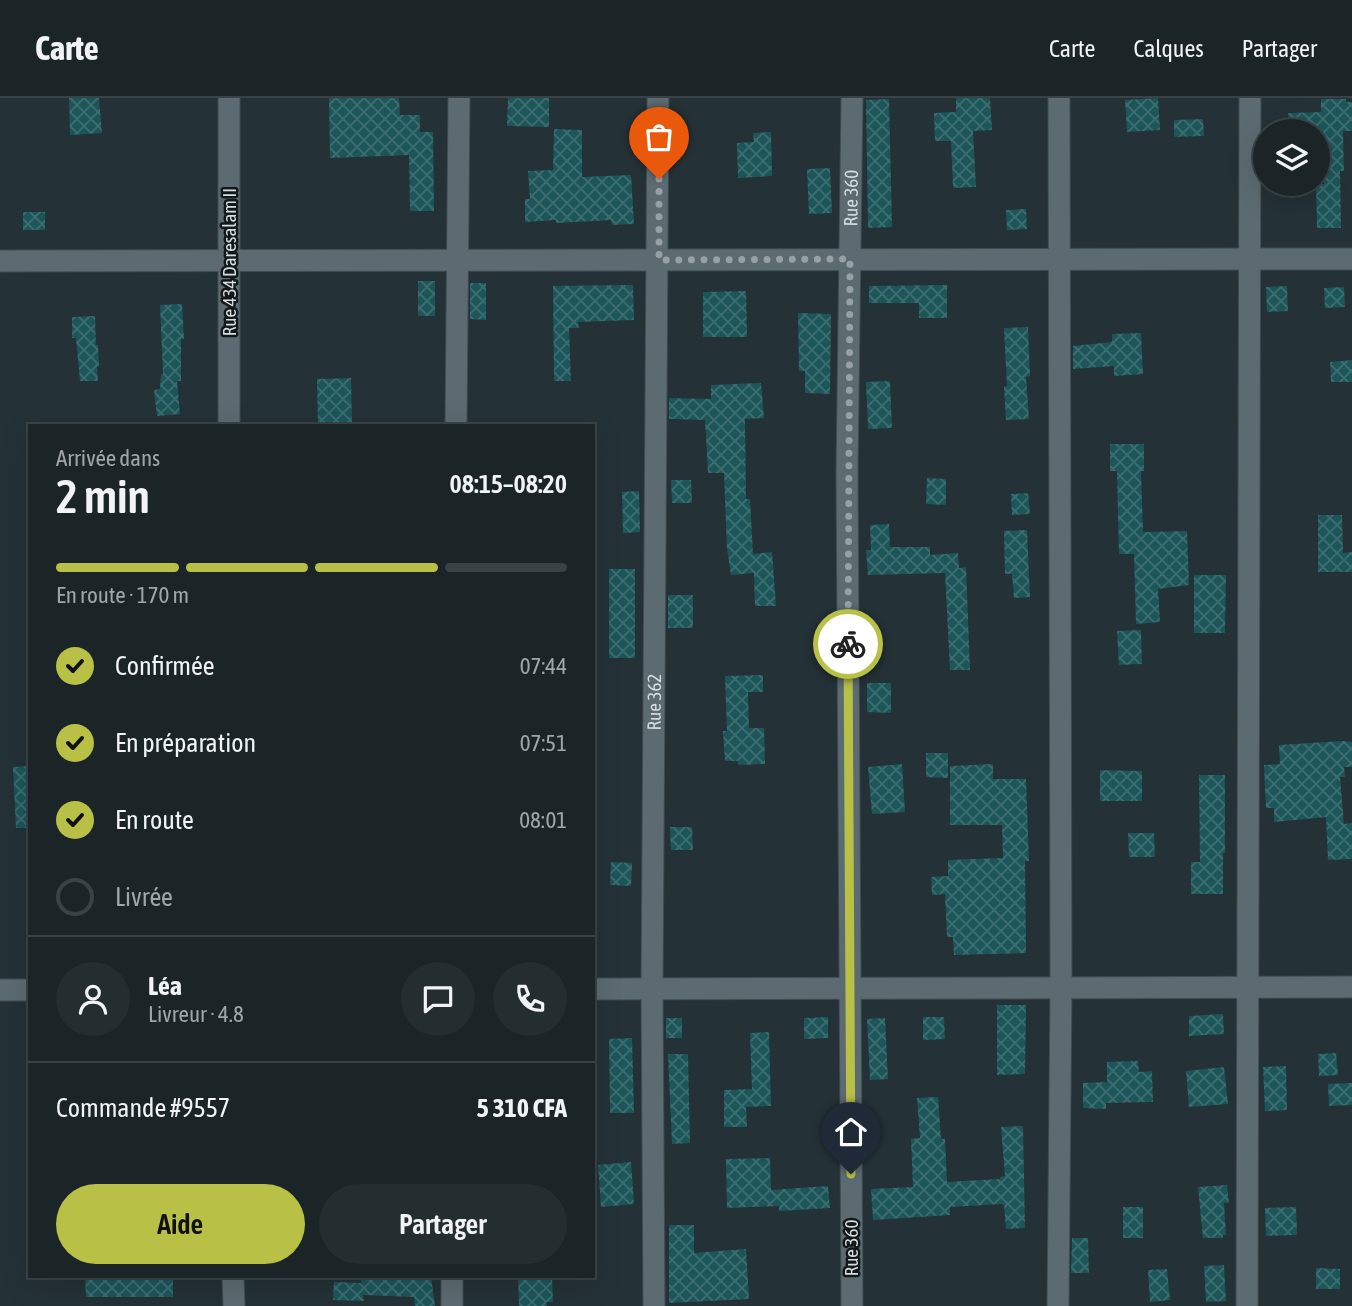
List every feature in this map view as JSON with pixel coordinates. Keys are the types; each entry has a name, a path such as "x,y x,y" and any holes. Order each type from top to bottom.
{"street":[{"name":"Rue 434 Daresalam II","path":"229,98 229,424"},
{"path":"456,424 459,98"},
{"name":"Rue 362","path":"654,1306 652,989 658,98"},
{"name":"Rue 360","path":"852,98 847,471 852,1306"},
{"path":"1058,1306 1061,988 1059,98"},
{"path":"1247,1306 1250,98"},
{"path":"0,261 1352,259"},
{"path":"595,989 1352,987"},
{"path":"0,990 28,990"},
{"path":"233,1278 234,1306"},
{"path":"452,1278 452,1306"}],"building":[{"path":"69,98 99,98 102,133 70,135"},
{"path":"329,98 399,98 400,115 420,115 420,132 433,132 434,211 410,211 409,155 330,158"},
{"path":"508,98 549,98 549,127 507,126"},
{"path":"956,98 990,98 992,130 973,131 976,187 953,188 951,141 935,141 934,113 956,112"},
{"path":"1158,98 1160,130 1127,132 1125,100"},
{"path":"889,99 892,227 868,228 866,100"},
{"path":"1321,99 1346,99 1346,102 1352,102 1352,131 1343,131 1344,171 1340,171 1341,228 1317,228 1316,196 1330,196 1330,119 1288,119 1288,113 1321,112"},
{"path":"1203,119 1204,136 1174,137 1174,120"},
{"path":"554,129 582,130 582,177 631,175 634,224 612,225 611,220 525,222 525,199 530,199 528,171 553,170"},
{"path":"771,132 772,176 738,178 737,143 754,142 753,133"},
{"path":"830,168 832,213 809,214 807,169"},
{"path":"1026,209 1027,229 1007,230 1006,210"},
{"path":"23,212 45,212 45,230 23,230"},
{"path":"418,281 435,281 435,316 418,316"},
{"path":"470,283 486,283 486,320 470,319"},
{"path":"633,285 634,320 578,322 579,328 569,328 571,381 554,381 553,286"},
{"path":"947,285 947,318 919,318 919,303 869,303 869,286"},
{"path":"1287,286 1288,311 1267,312 1266,287"},
{"path":"1344,287 1345,307 1325,308 1324,288"},
{"path":"746,291 747,337 703,337 703,292"},
{"path":"182,304 184,339 181,339 181,381 177,381 180,414 157,416 154,390 160,389 163,374 160,305"},
{"path":"798,313 831,314 830,394 805,393 805,371 799,371"},
{"path":"95,316 98,381 80,381 76,338 72,338 72,317"},
{"path":"1028,327 1030,376 1026,377 1029,419 1006,420 1004,328"},
{"path":"1141,333 1143,374 1114,376 1114,366 1073,369 1073,346 1112,342 1112,334"},
{"path":"1352,360 1352,382 1331,382 1330,362"},
{"path":"351,378 352,424 318,424 317,379"},
{"path":"890,381 892,428 868,429 866,382"},
{"path":"761,383 764,418 745,419 746,499 750,499 753,554 772,552 776,606 755,606 754,573 731,575 727,549 724,473 708,473 705,420 669,419 669,398 711,399 711,385"},
{"path":"1110,444 1144,444 1144,471 1141,471 1143,532 1187,531 1189,585 1158,589 1160,622 1136,624 1134,554 1119,554 1117,471 1110,471"},
{"path":"927,478 946,479 946,505 926,504"},
{"path":"671,480 691,480 692,503 672,503"},
{"path":"639,491 640,532 623,533 622,492"},
{"path":"1028,493 1030,514 1012,515 1011,494"},
{"path":"1318,515 1342,515 1343,553 1352,552 1352,572 1318,572"},
{"path":"889,524 890,547 930,547 930,555 958,553 959,568 966,567 970,670 950,670 945,573 868,575 866,550 871,550 870,525"},
{"path":"1027,530 1030,597 1014,598 1012,574 1005,574 1004,531"},
{"path":"609,569 635,569 635,658 609,658"},
{"path":"1194,575 1226,575 1225,633 1194,633"},
{"path":"668,595 693,595 693,628 668,628"},
{"path":"1141,630 1142,664 1119,665 1117,631"},
{"path":"763,675 763,692 748,692 749,728 764,728 765,764 738,765 738,761 725,761 725,676"},
{"path":"867,683 891,683 891,713 867,712"},
{"path":"1352,742 1352,767 1344,767 1345,777 1340,777 1344,824 1352,823 1352,859 1328,860 1326,817 1274,822 1274,808 1266,808 1264,765 1280,764 1279,745"},
{"path":"926,753 948,753 948,778 926,777"},
{"path":"902,764 905,812 872,814 868,767"},
{"path":"993,764 993,779 1026,779 1029,861 1025,861 1026,953 954,955 953,937 947,937 945,894 932,895 931,877 948,876 948,860 1003,858 1002,825 950,825 950,766"},
{"path":"28,766 28,828 16,828 13,767"},
{"path":"1100,770 1142,771 1142,801 1100,801"},
{"path":"1199,775 1225,775 1223,894 1191,894 1191,862 1200,862"},
{"path":"670,827 692,827 693,850 671,850"},
{"path":"1128,833 1154,833 1155,857 1129,857"},
{"path":"611,862 632,863 631,886 610,885"},
{"path":"997,1005 1026,1005 1025,1074 997,1075"},
{"path":"1223,1014 1224,1034 1189,1036 1189,1016"},
{"path":"828,1017 828,1038 804,1039 804,1018"},
{"path":"923,1017 944,1017 945,1039 923,1040"},
{"path":"666,1018 682,1018 682,1038 666,1038"},
{"path":"885,1018 888,1079 870,1080 867,1019"},
{"path":"769,1032 771,1106 746,1107 747,1127 724,1127 724,1090 752,1089 750,1033"},
{"path":"632,1038 634,1113 610,1113 609,1039"},
{"path":"1336,1053 1338,1075 1319,1076 1318,1054"},
{"path":"668,1054 688,1054 690,1143 672,1144"},
{"path":"1138,1061 1139,1072 1152,1071 1153,1102 1106,1103 1106,1109 1083,1108 1083,1083 1107,1082 1107,1062"},
{"path":"1286,1066 1287,1110 1265,1111 1263,1067"},
{"path":"1224,1067 1228,1104 1189,1107 1186,1071"},
{"path":"1352,1083 1352,1105 1329,1106 1328,1084"},
{"path":"938,1097 941,1139 945,1139 947,1182 1000,1179 1005,1176 1001,1127 1023,1126 1025,1228 1006,1229 1004,1205 1001,1204 950,1207 950,1215 873,1220 871,1189 913,1187 911,1139 920,1138 917,1098"},
{"path":"770,1158 771,1190 828,1186 830,1208 779,1211 779,1206 727,1208 726,1159"},
{"path":"631,1162 634,1204 601,1207 598,1165"},
{"path":"1227,1185 1229,1203 1224,1203 1226,1235 1223,1235 1223,1238 1203,1238 1198,1187"},
{"path":"1123,1207 1143,1207 1143,1238 1123,1238"},
{"path":"1296,1207 1297,1235 1266,1236 1265,1208"},
{"path":"669,1225 694,1225 694,1253 746,1249 749,1299 669,1303"},
{"path":"1072,1238 1088,1238 1089,1273 1071,1273"},
{"path":"1224,1265 1226,1301 1206,1302 1204,1266"},
{"path":"1316,1268 1340,1269 1340,1289 1316,1289"},
{"path":"1167,1269 1170,1300 1150,1302 1148,1270"},
{"path":"85,1278 173,1278 173,1297 86,1297"},
{"path":"361,1278 431,1278 435,1306 415,1306 414,1297 363,1295 364,1301 333,1300 334,1282 361,1283"},
{"path":"518,1278 552,1278 553,1302 546,1302 547,1306 519,1306"}],"way so far":[{"path":"659,179 659,260 850,259 848,644"}],"route":[{"path":"848,644 851,1174"}]}
